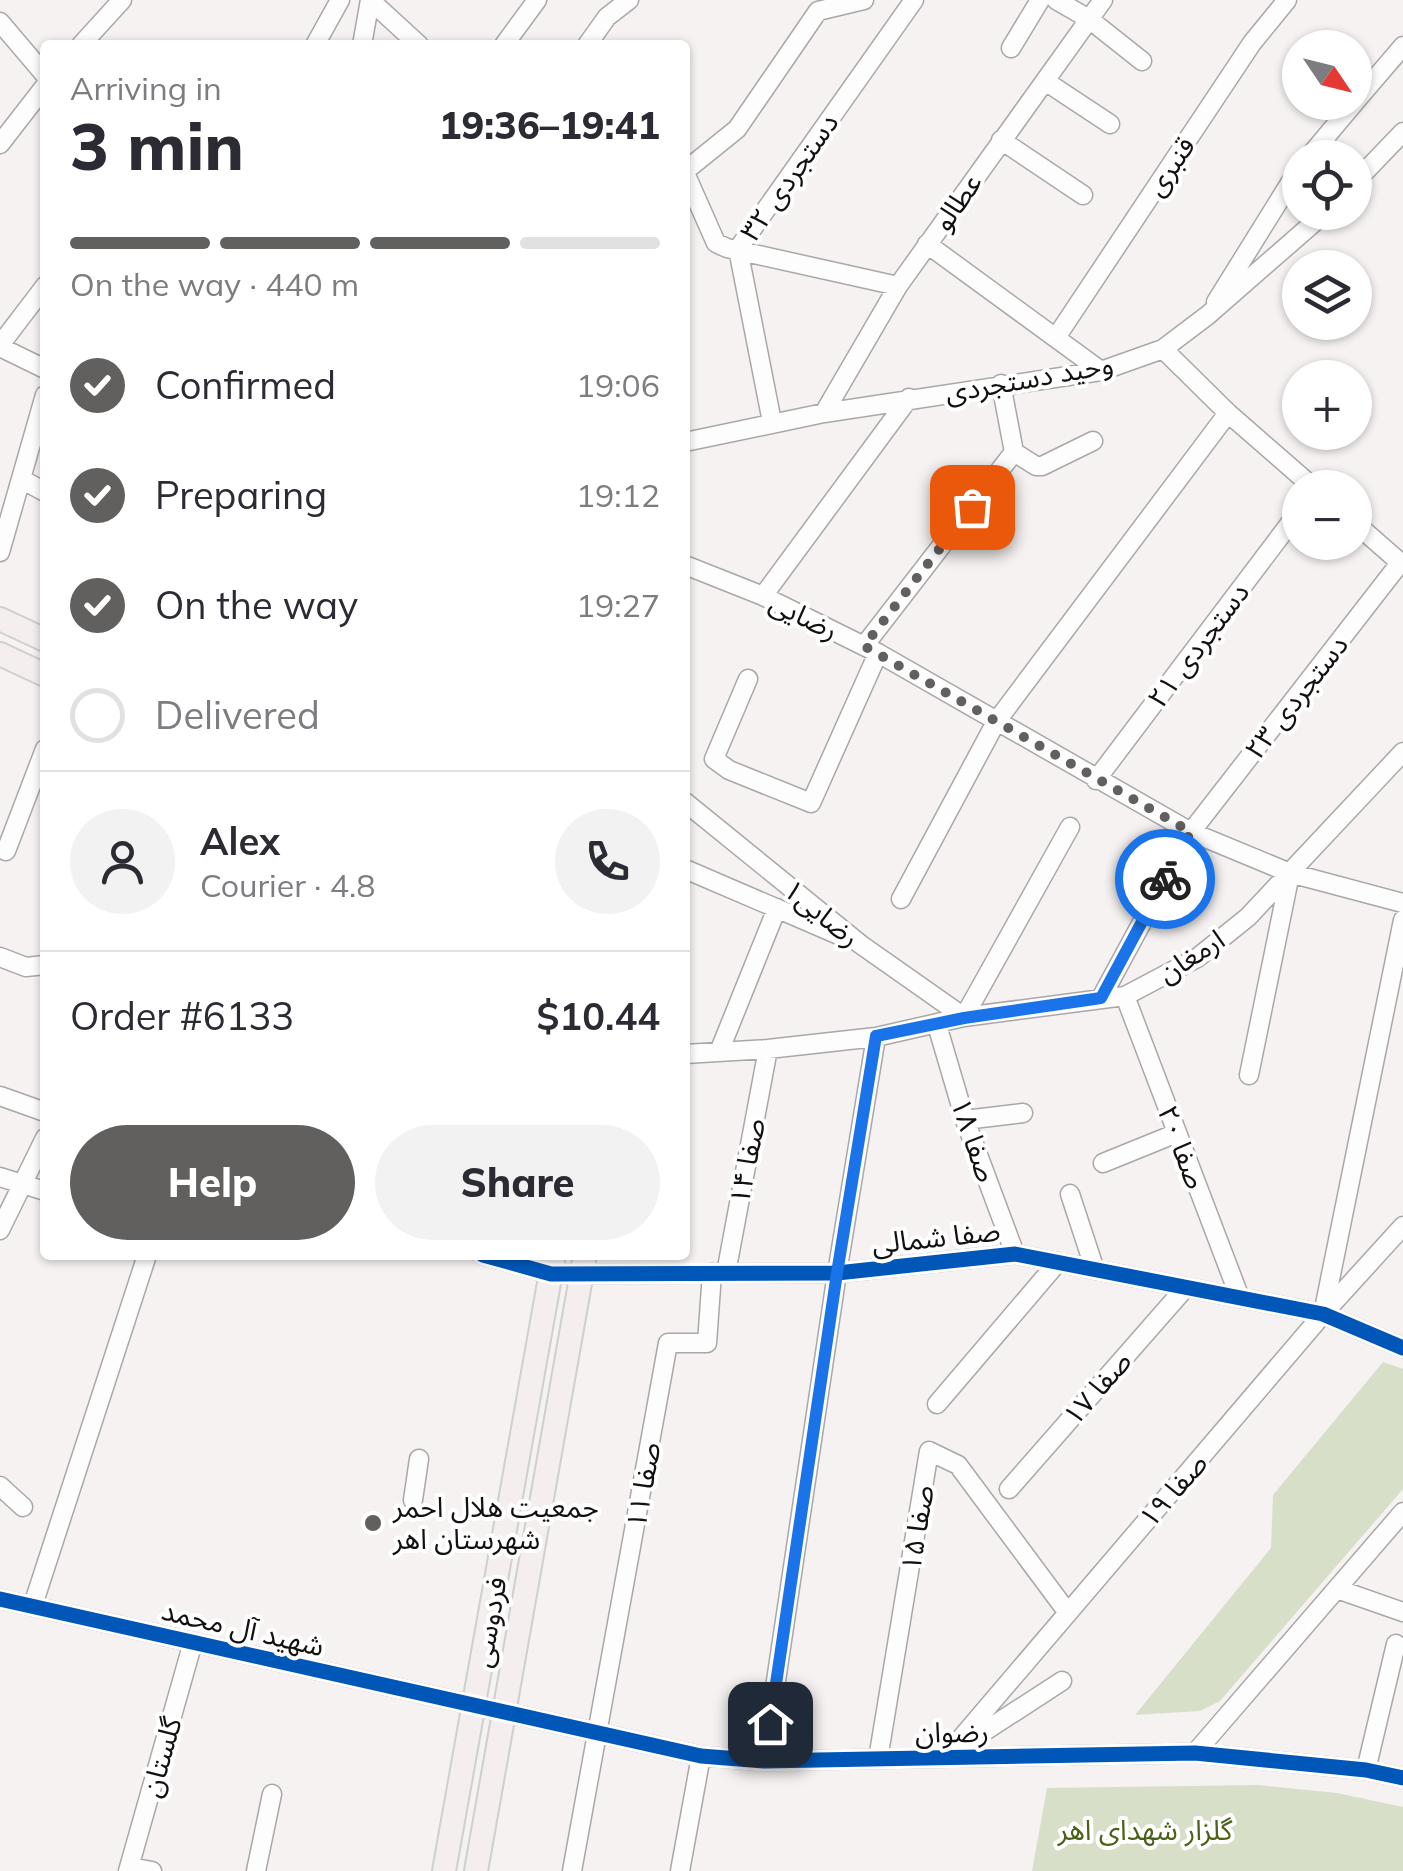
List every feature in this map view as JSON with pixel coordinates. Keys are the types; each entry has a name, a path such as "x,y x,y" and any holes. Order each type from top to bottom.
{"main road":[{"path":"0,619 40,638"},
{"path":"0,654 40,673"},
{"name":"فردوسی","path":"444,1871 552,1264"},
{"name":"فردوسی","path":"476,1871 584,1264"}],"street":[{"path":"86,40 122,0"},
{"path":"317,40 340,0"},
{"path":"363,40 370,0"},
{"path":"370,0 414,40"},
{"path":"508,40 537,0"},
{"path":"590,40 606,17 629,0"},
{"path":"690,168 737,129 818,11 864,0"},
{"path":"1011,48 1040,0"},
{"path":"1056,0 1089,18 1142,61"},
{"name":"عطالو","path":"824,413 898,286 1102,0"},
{"name":"قنبری","path":"1057,336 1252,43 1287,0"},
{"name":"دستجردی ۳۲","path":"772,422 738,249 904,4"},
{"path":"0,22 40,69"},
{"path":"1372,82 1403,46"},
{"path":"1045,81 1110,124"},
{"path":"0,144 40,97"},
{"path":"1323,140 1340,120"},
{"path":"1372,164 1403,132"},
{"path":"1001,140 1083,195"},
{"path":"690,183 716,243 898,286"},
{"path":"1208,315 1282,195"},
{"name":"وحید دستجردی","path":"690,441 909,398 1102,371 1163,349 1305,230"},
{"path":"928,244 1102,371"},
{"path":"40,293 0,346 40,366"},
{"path":"1163,349 1293,470"},
{"path":"1001,384 1014,452 1036,466 1092,441"},
{"path":"763,596 909,398"},
{"path":"1,547 40,412"},
{"path":"901,899 996,722 1228,413"},
{"path":"748,680 714,759 729,770 811,803 871,649 1014,452"},
{"path":"21,479 40,489"},
{"name":"دستجردی ۲۱","path":"1096,780 1282,534"},
{"path":"1372,538 1402,564"},
{"name":"دستجردی ۲۳","path":"1101,998 1191,832 1402,564"},
{"name":"رضایی","path":"690,569 763,596 871,649 1191,832 1290,873"},
{"name":"ارمغان","path":"690,1054 876,1036 964,1018 1125,996 1198,958 1248,918 1403,752"},
{"path":"6,851 40,762"},
{"name":"رضایی۱","path":"690,806 860,944 964,1018"},
{"path":"964,1018 1070,827"},
{"path":"690,871 860,944"},
{"path":"1249,1075 1290,873 1403,903"},
{"path":"719,1052 777,908"},
{"path":"1323,1314 1403,920"},
{"path":"0,958 26,967 40,966"},
{"name":"صفا ۲۰","path":"1125,996 1240,1298"},
{"name":"صفا ۱۸","path":"938,1025 964,1120 1015,1254"},
{"path":"764,1761 876,1036"},
{"name":"صفا ۱۴","path":"719,1273 768,1049"},
{"path":"0,1096 40,1110"},
{"path":"964,1120 1022,1112"},
{"path":"1104,1163 1177,1133"},
{"path":"0,1230 40,1148"},
{"path":"0,1177 40,1189"},
{"path":"1070,1194 1096,1270"},
{"name":"صفا ۱۹","path":"944,1758 1323,1314 1403,1226"},
{"name":"صفا شمالی","path":"522,1260 719,1273 837,1273 1015,1254 1323,1314 1403,1348"},
{"path":"33,1605 145,1260"},
{"path":"938,1404 1058,1262"},
{"name":"صفا ۱۱","path":"598,1734 668,1342 707,1342 719,1273"},
{"name":"صفا ۱۷","path":"1008,1489 1186,1287"},
{"name":"صفا ۱۵","path":"878,1759 929,1451 958,1465 1068,1613"},
{"path":"414,1500 420,1460"},
{"path":"0,1486 24,1507"},
{"path":"1195,1753 1403,1512"},
{"path":"1337,1589 1403,1612"},
{"name":"شهید آل محمد","path":"0,1600 505,1714"},
{"name":"گلستان","path":"129,1869 194,1642"},
{"path":"1366,1770 1396,1644"},
{"path":"944,1758 1062,1681"},
{"name":"رضوان","path":"505,1714 701,1756 764,1761 1195,1753 1366,1770 1403,1778"},
{"path":"572,1871 598,1734"},
{"path":"680,1871 701,1756"},
{"path":"256,1871 272,1794"},
{"path":"129,1869 152,1871"}],"green space":[{"path":"1383,1362 1403,1369 1403,1489 1220,1701 1200,1711 1135,1715 1271,1548 1273,1495"},
{"name":"گلزار شهدای اهر","path":"1257,1785 1337,1793 1403,1807 1403,1871 1032,1871 1047,1788"}],"cycle path":[{"path":"501,1260 551,1274 837,1273 1015,1254 1323,1314 1403,1348"},
{"path":"0,1599 701,1756 764,1761 1195,1753 1366,1770 1403,1778"}],"way so far":[{"path":"972,507 864,646 1191,832 1165,879"}],"place":[{"name":"جمعیت هلال احمر شهرستان اهر","path":"373,1523"}],"route":[{"path":"770,1724 876,1036 964,1018 1101,998 1165,879"}]}
